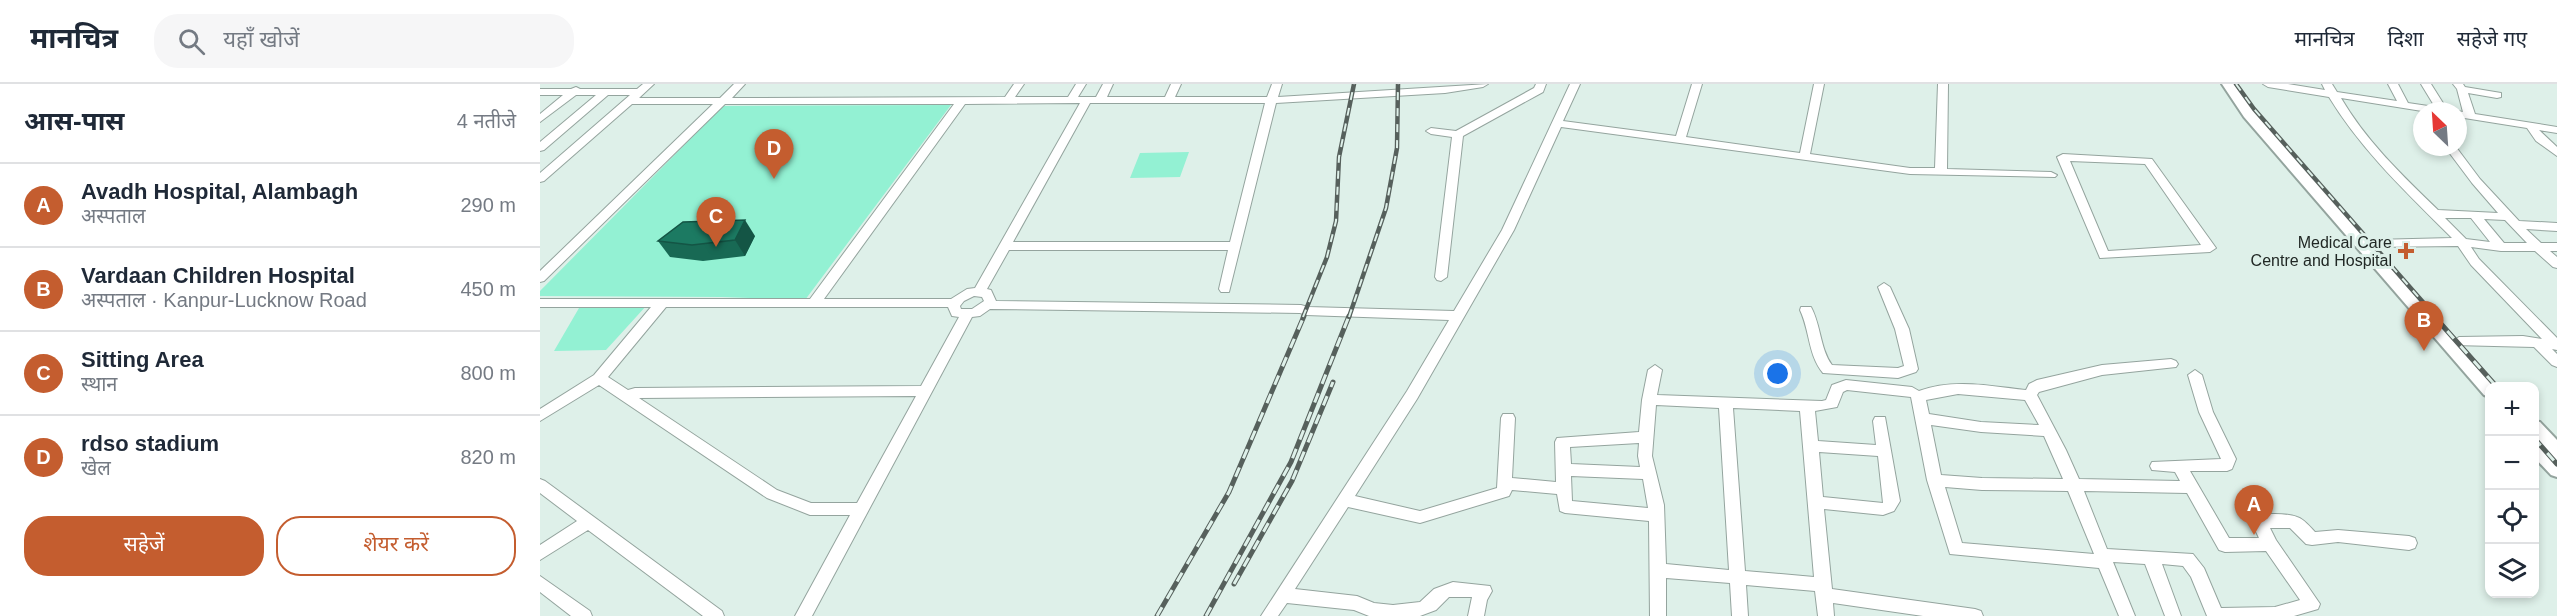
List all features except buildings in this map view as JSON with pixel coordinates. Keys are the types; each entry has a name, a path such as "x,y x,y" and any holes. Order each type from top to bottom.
{"main road":[{"path":"2228,84 2249,114 2373,244 2495,382"},
{"path":"2237,84 2316,184 2485,385"},
{"path":"2539,432 2557,452"},
{"path":"2539,449 2557,470"}],"street":[{"path":"540,92 551,84"},
{"path":"540,119 582,84"},
{"path":"540,148 616,84"},
{"path":"540,278 740,84"},
{"path":"1008,100 1019,84"},
{"path":"1081,84 1085,100"},
{"path":"980,292 1085,100 1091,84"},
{"path":"1085,100 1108,84"},
{"path":"1169,100 1176,84"},
{"path":"1225,289 1271,100 1277,84"},
{"path":"630,101 1271,100 1445,90 1483,84"},
{"path":"1431,131 1458,134 1539,90 1542,84"},
{"path":"1269,616 1412,395 1508,230 1575,84"},
{"path":"1680,140 1697,84"},
{"path":"1804,158 1819,84"},
{"path":"1941,172 1943,84"},
{"path":"2268,84 2330,89 2413,108"},
{"path":"2393,84 2405,106"},
{"path":"2426,84 2437,102"},
{"path":"2460,86 2497,95 2491,84"},
{"path":"2460,86 2470,116"},
{"path":"540,92 606,92 645,88"},
{"path":"540,179 645,88"},
{"path":"2330,89 2372,151 2462,242 2475,262 2556,344"},
{"path":"814,303 962,100"},
{"path":"2467,116 2557,130"},
{"path":"1557,123 1910,171 2051,175"},
{"path":"2530,125 2540,139 2557,153"},
{"path":"1441,277 1458,134"},
{"path":"2457,156 2476,181 2513,221 2557,264"},
{"path":"2064,157 2148,161 2209,243 2208,249 2104,255 2069,175 2064,157"},
{"path":"2435,214 2474,215 2557,227"},
{"path":"2474,215 2501,247"},
{"path":"2373,244 2462,242 2501,247 2557,247"},
{"path":"1005,246 1236,246"},
{"path":"1806,310 1816,332 1821,363 1828,370 1901,372 1911,369 1911,361 1904,347 1902,329 1884,286"},
{"path":"988,305 989,296 980,292 966,294 953,309 957,313 967,315 980,312 988,305 1301,309 1458,316"},
{"path":"540,303 956,303"},
{"path":"540,417 599,378 662,303"},
{"path":"803,616 967,315"},
{"path":"2459,342 2556,344"},
{"path":"2538,343 2557,362"},
{"path":"2030,395 2034,388 2042,384 2092,372 2170,364"},
{"path":"1655,370 1644,437 1656,515 1658,616"},
{"path":"1901,372 1915,394 1935,480 1956,549 2104,559 2151,558 2191,562 2215,615 2275,614 2312,604 2270,544 2259,521 2294,522 2312,539 2338,536 2409,543"},
{"path":"2157,466 2223,467 2227,465 2229,459 2206,412 2195,375"},
{"path":"599,378 772,494 810,509 862,510"},
{"path":"1649,400 1822,406 1832,403 1837,389 1846,385 1915,394 1935,390 1954,390 2030,395"},
{"path":"627,397 635,393 926,391"},
{"path":"2030,395 2073,485 2127,616"},
{"path":"1726,403 1740,616"},
{"path":"1808,405 1826,616"},
{"path":"1344,500 1420,517 1504,492 1508,418"},
{"path":"1928,419 1981,427 2049,431"},
{"path":"1815,502 1882,509 1889,507 1892,501 1880,421"},
{"path":"1644,437 1562,442 1565,507 1656,515"},
{"path":"1811,446 1884,451"},
{"path":"2179,466 2225,546 2270,544"},
{"path":"1562,470 1649,473"},
{"path":"1935,480 1982,484 2190,487"},
{"path":"1505,483 1563,489"},
{"path":"540,485 716,616"},
{"path":"540,553 589,521"},
{"path":"2151,558 2173,616"},
{"path":"1658,570 1823,590 1975,616"},
{"path":"540,583 584,616"},
{"path":"1282,595 1357,603 1365,608 1384,612 1404,612 1430,605 1435,595 1443,591 1484,591 1479,599 1476,616"}],"green space":[{"path":"951,105 805,300 540,296 540,291 723,106"},
{"path":"1189,152 1180,177 1130,178 1140,153"},
{"path":"647,305 606,350 554,351 579,308"}],"railway":[{"path":"1303,317 1327,257 1336,221 1339,157 1354,84"},
{"path":"1349,317 1386,208 1397,148 1398,84"},
{"path":"2236,84 2254,109 2436,317"},
{"path":"1157,616 1229,492 1304,316"},
{"path":"1206,616 1291,462 1349,316"},
{"path":"2434,316 2492,382"},
{"path":"1234,584 1292,481 1333,382"},
{"path":"2539,444 2557,464"}],"place":[{"name":"rdso stadium","path":"774,179"},
{"name":"Sitting Area","path":"716,247"},
{"name":"Medical Care Centre and Hospital","path":"2406,251"},
{"name":"Vardaan Children Hospital","path":"2424,351"},
{"name":"Avadh Hospital, Alambagh","path":"2254,535"}]}
